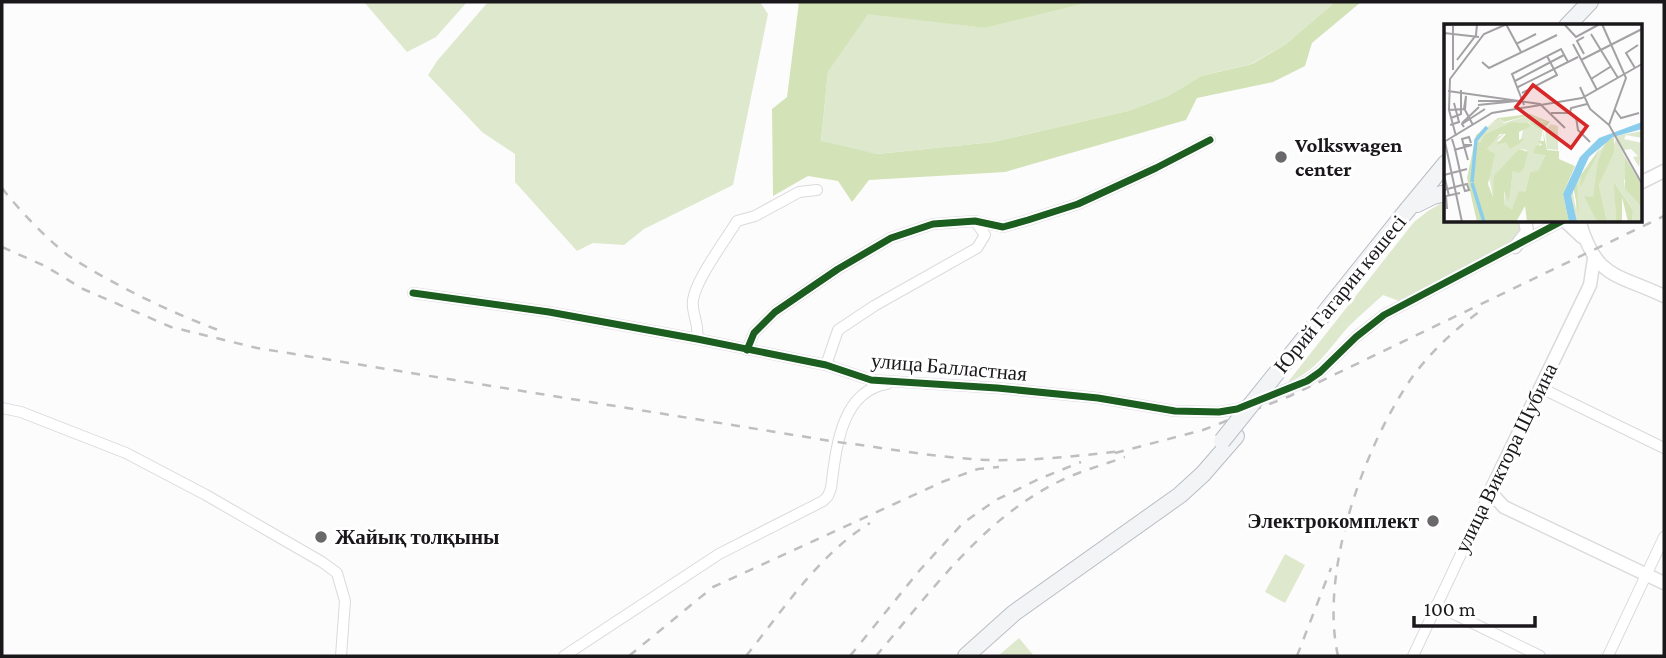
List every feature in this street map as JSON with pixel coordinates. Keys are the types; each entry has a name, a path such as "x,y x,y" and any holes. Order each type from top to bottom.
{"main road":[{"path":"1569,24 1590,2"},
{"name":"Юрий Гагарин көшесі","path":"967,656 1014,613 1180,495 1203,474 1444,165"},
{"path":"1408,209 1444,193"},
{"name":"Юрий Гагарин көшесі","path":"954,656 987,624 1177,486 1229,438"}],"street":[{"path":"747,350 754,333 775,312 860,255 891,238 933,224 975,221 1003,228 1078,204 1210,140"},
{"path":"1642,182 1664,171"},
{"path":"698,339 699,328 693,301 699,285 737,222 755,216 799,191 817,190"},
{"path":"826,365 838,330 874,306 977,248 985,235 975,221"},
{"path":"1515,247 1527,232 1525,222"},
{"name":"улица Балластная","path":"412,293 698,339 826,365 871,380 1098,398 1175,411 1219,412 1307,382 1384,315 1560,222"},
{"path":"1566,222 1584,238"},
{"path":"1580,222 1594,259 1605,271 1664,296"},
{"name":"улица Виктора Шубина","path":"1413,656 1590,285 1594,259"},
{"path":"564,656 719,554 823,501 831,488 837,442 850,410 868,390 883,384 905,382"},
{"path":"1541,388 1664,448"},
{"path":"2,408 21,412 126,453 206,495 322,562 337,573 345,601 341,656"},
{"path":"1492,488 1494,499 1504,508 1664,583"},
{"path":"1608,656 1664,537"},
{"path":"1436,605 1540,656"}],"green space":[{"path":"364,2 467,2 436,37 407,52"},
{"path":"488,2 760,2 768,14 733,185 644,229 624,245 593,243 577,251 515,182 515,154 482,132 428,75"},
{"path":"799,2 1091,2 985,28 868,14 828,72 821,141 877,154 993,142 1128,111 1168,96 1201,76 1252,64 1286,44 1335,2 1361,2 1312,43 1305,66 1273,82 1197,98 1186,120 1005,172 869,180 852,202 838,181 808,176 773,196 772,109 787,97"},
{"path":"1091,2 1335,2 1286,44 1251,64 1201,76 1168,96 1128,111 993,142 876,154 821,142 828,72 868,13 985,28"},
{"path":"1444,202 1444,222 1519,222 1521,225 1519,234 1513,241 1399,301 1383,295 1349,326 1315,365 1288,382 1414,222"},
{"path":"1285,554 1305,565 1285,603 1265,592"},
{"path":"1019,638 1034,656 998,656"}],"railway":[{"path":"2,188 36,227 75,260 146,299 221,331"},
{"path":"1115,453 1203,430 1290,396 1664,216"},
{"path":"2,247 45,266 83,289 171,327 257,348 931,455 1005,460 1122,451"},
{"path":"1338,656 1334,622 1340,549 1363,473 1378,437 1413,376 1443,342 1479,312"},
{"path":"876,656 959,559 1006,515 1060,481 1125,457"},
{"path":"850,656 919,571 963,523 996,500 1081,462"},
{"path":"629,656 713,587 942,482 978,469 999,467"},
{"path":"746,656 818,567 851,536 870,523"},
{"path":"1297,656 1331,568"}],"cycle path":[{"path":"747,350 754,333 775,312 838,269 891,238 933,224 975,221 1003,227 1028,220 1078,204 1210,140"},
{"path":"413,293 549,312 697,339 826,365 871,380 997,388 1098,398 1175,411 1219,412 1237,409 1307,381 1384,315 1560,222"}],"place":[{"name":"Volkswagen center","path":"1281,157"},
{"name":"Электрокомплект","path":"1433,521"},
{"name":"Жайық толқыны","path":"321,537"}]}
